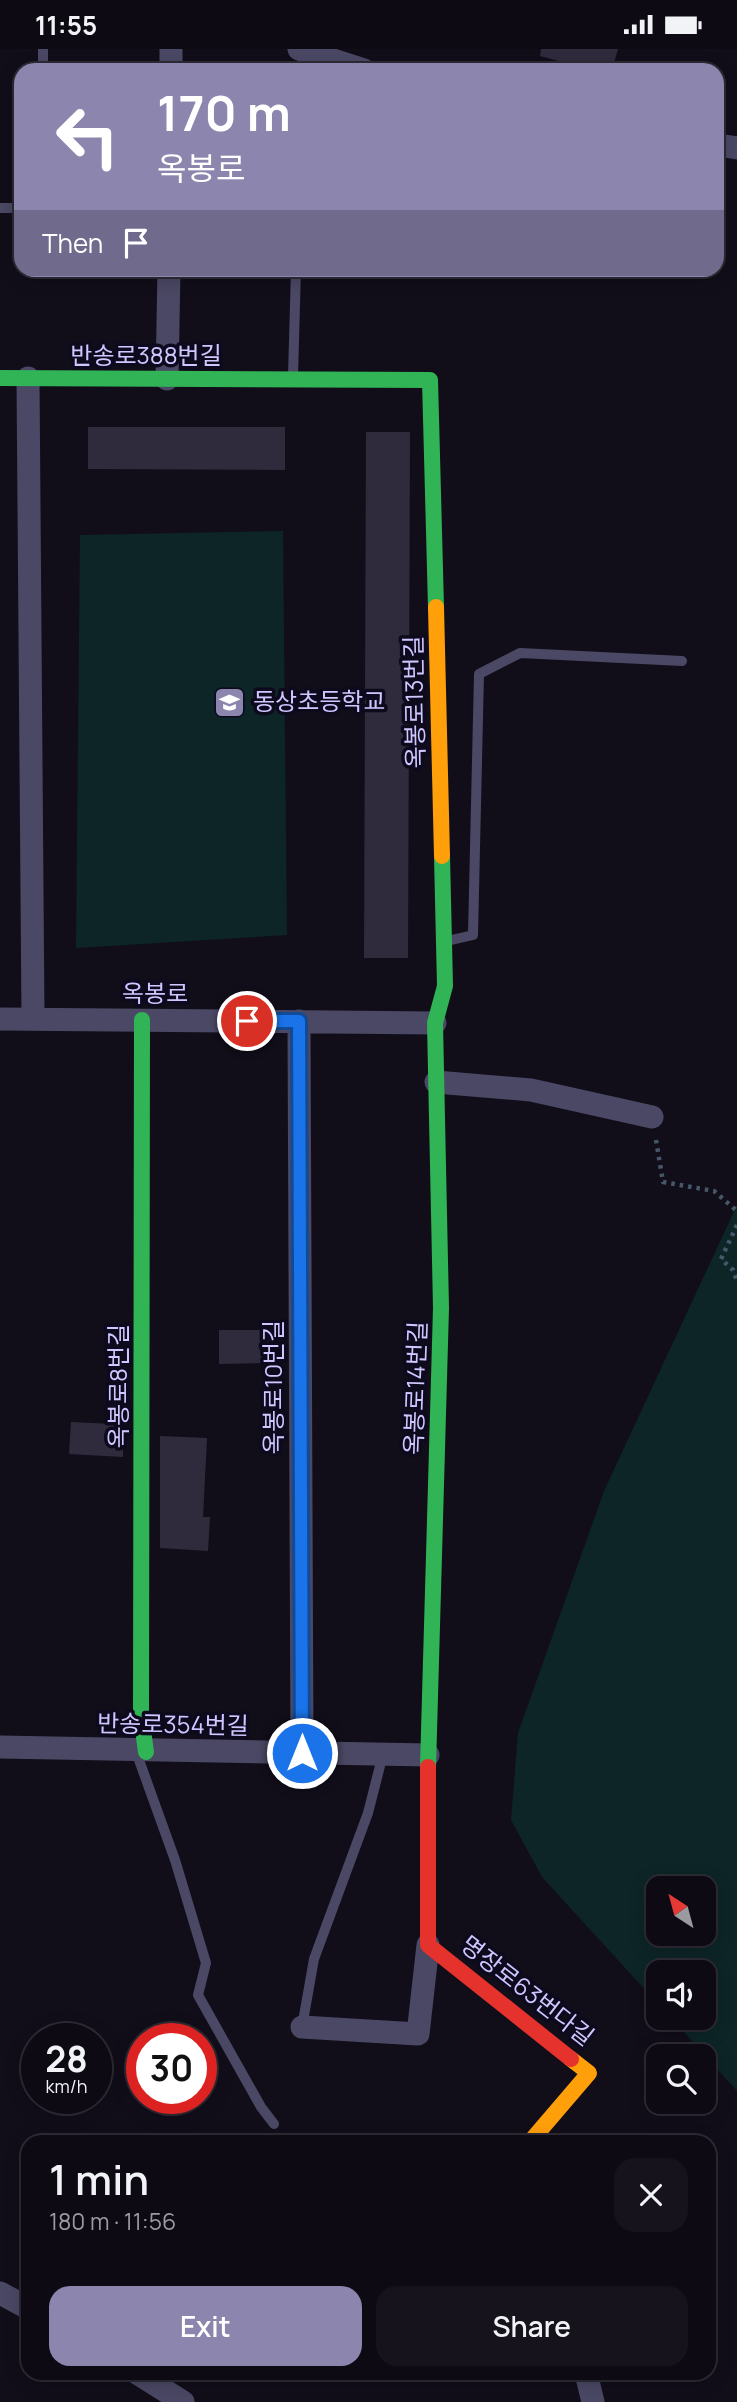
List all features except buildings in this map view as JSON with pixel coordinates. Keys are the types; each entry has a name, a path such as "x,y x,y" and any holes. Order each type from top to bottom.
{"street":[{"path":"302,57 331,63"},
{"path":"167,379 169,277"},
{"name":"반송로388번길","path":"0,378 430,380"},
{"path":"28,379 33,1019"},
{"name":"옥봉로13번길","path":"430,380 445,986 435,1023"},
{"name":"옥봉로","path":"0,1019 435,1023"},
{"name":"옥봉로8번길","path":"142,1020 141,1715 146,1752"},
{"name":"옥봉로10번길","path":"299,1021 302,1753"},
{"name":"옥봉로14번길","path":"428,1755 441,1308 435,1023"},
{"path":"436,1082 531,1090 652,1117"},
{"name":"반송로354번길","path":"0,1747 146,1752 428,1755"},
{"name":"명장로63번다길","path":"302,2027 418,2034 428,1945 428,1755"},
{"name":"명장로63번다길","path":"428,1945 589,2073 536,2135"},
{"path":"0,2293 21,2304"},
{"path":"148,2380 183,2402"},
{"path":"588,2380 593,2402"}],"lane":[{"path":"293,379 296,277"},
{"path":"444,941 473,935 480,674 520,653 682,661"},
{"path":"146,1752 139,1760 175,1860 206,1963 198,1996 261,2107 274,2124"},
{"path":"302,2027 314,1959 368,1813 383,1754"}],"path":[{"path":"652,1117 663,1182 714,1191 737,1211"},
{"path":"737,1225 720,1259 733,1270 737,1281"}],"green space":[{"path":"283,531 287,935 76,948 80,535"},
{"path":"737,1205 737,2091 716,2068 716,2044 695,2044 682,2030 716,2030 716,1960 646,1960 646,1991 542,1877 511,1820 518,1733 604,1491"}],"traffic: fast":[{"path":"0,378 430,380 436,607"},
{"path":"428,1767 441,1308 435,1023 445,986 442,856"},
{"path":"142,1020 141,1715 146,1752"}],"traffic: slow":[{"path":"436,607 442,856"},
{"path":"536,2135 589,2073 571,2059"}],"traffic: jam":[{"path":"428,1767 428,1945 571,2059"}],"place":[{"name":"동상초등학교","path":"230,702"}],"route":[{"path":"247,1021 299,1021 302,1753"}]}
